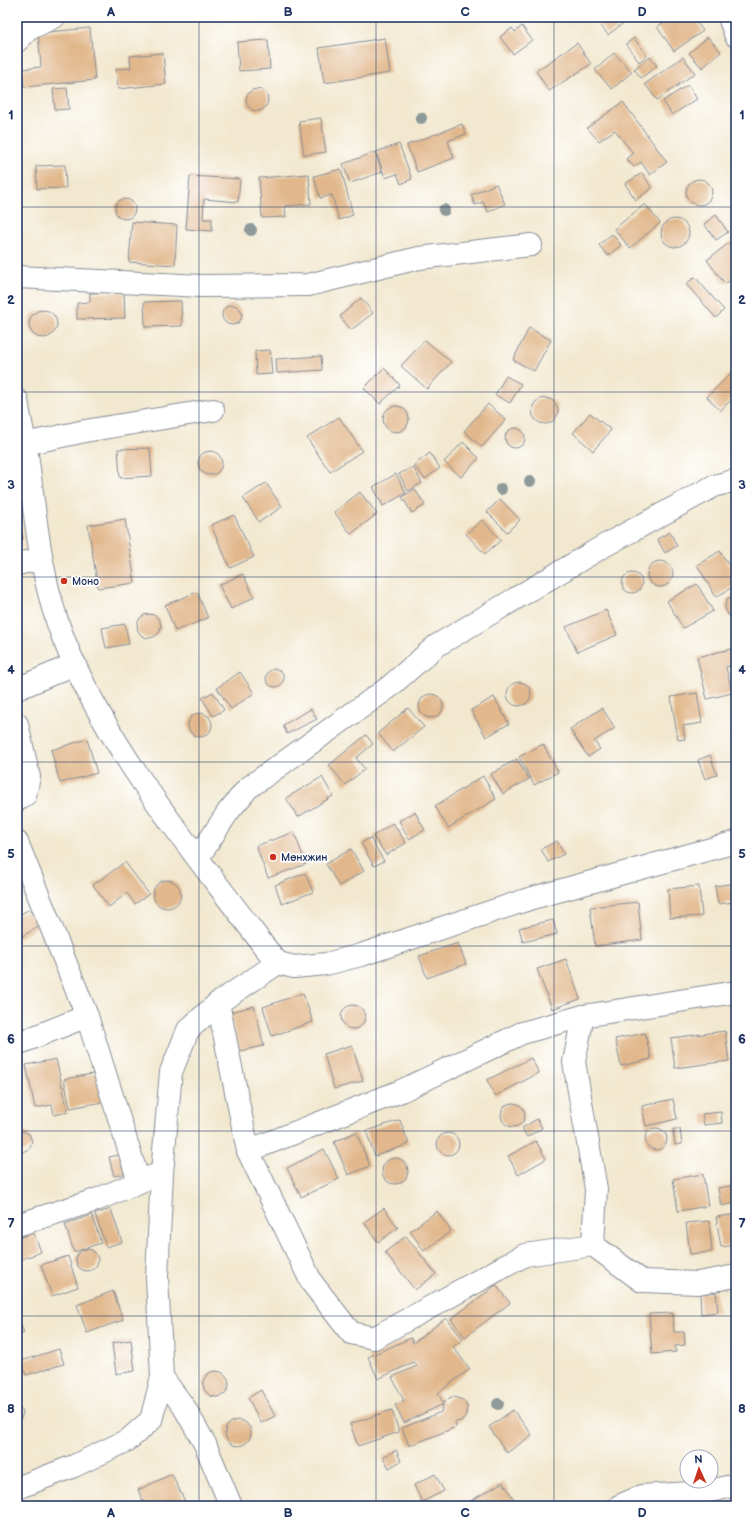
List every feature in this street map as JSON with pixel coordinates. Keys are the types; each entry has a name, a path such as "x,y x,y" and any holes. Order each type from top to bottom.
{"street":[{"path":"17,41 29,29 54,17"},
{"path":"729,17 736,36"},
{"path":"17,277 202,286 308,285 419,258 531,245"},
{"path":"17,402 25,444 41,559 51,599 64,640 93,704 144,784 263,945 278,963 294,967 309,967 354,957 529,899 736,842"},
{"path":"25,444 85,431 214,410"},
{"path":"198,858 228,812 248,788 388,688 436,646 602,547 714,486 736,480"},
{"path":"17,564 41,559"},
{"path":"17,689 75,664"},
{"path":"17,724 28,777 25,795 17,800"},
{"path":"17,842 87,1016 140,1182"},
{"path":"17,1488 74,1466 128,1440 150,1420 162,1377 157,1277 162,1173 171,1072 188,1030 218,1003 278,963"},
{"path":"248,1151 400,1091 522,1033 583,1016 736,992"},
{"path":"218,1003 248,1151 312,1283 351,1333 374,1338 525,1255 593,1245 642,1281 698,1283 736,1276"},
{"path":"17,1044 87,1016"},
{"path":"583,1016 574,1062 596,1189 593,1245"},
{"path":"17,1225 96,1200 162,1173"},
{"path":"162,1377 184,1407 205,1444 231,1506"},
{"path":"619,1506 642,1496 706,1492 736,1485"}],"building":[{"path":"605,17 631,17 608,35 598,22"},
{"path":"671,17 693,17 703,31 674,51 657,27"},
{"path":"522,26 532,40 513,54 500,37 512,28 515,32"},
{"path":"90,28 95,80 24,87 22,69 41,67 38,33"},
{"path":"708,37 721,52 702,68 689,53"},
{"path":"385,38 390,73 324,83 319,48"},
{"path":"634,38 647,56 639,62 626,44"},
{"path":"268,40 270,69 239,71 237,42"},
{"path":"577,43 591,64 549,91 536,71"},
{"path":"163,53 166,84 118,89 116,69 131,68 130,56"},
{"path":"614,53 632,72 612,89 595,70"},
{"path":"650,57 657,66 641,78 634,69"},
{"path":"683,57 695,73 657,100 645,84"},
{"path":"688,85 697,99 672,115 663,101"},
{"path":"67,88 69,109 55,110 53,89"},
{"path":"257,89 265,92 268,100 265,108 257,111 249,108 246,100 249,92"},
{"path":"623,102 667,162 650,175 641,162 634,167 626,159 633,153 615,130 599,141 587,128"},
{"path":"321,118 326,152 304,155 299,121"},
{"path":"462,124 466,134 448,141 454,158 417,172 407,145"},
{"path":"399,144 412,179 401,184 397,174 385,178 376,152"},
{"path":"375,152 382,172 350,183 343,164"},
{"path":"65,165 66,188 37,189 36,166"},
{"path":"341,169 353,215 339,220 332,195 320,198 314,176"},
{"path":"642,173 652,188 636,200 625,184"},
{"path":"309,174 311,204 285,206 286,217 262,218 259,178"},
{"path":"190,176 240,179 238,202 204,199 203,219 212,219 212,231 186,229"},
{"path":"699,179 708,183 712,192 708,201 699,205 690,201 686,192 690,183"},
{"path":"496,184 505,204 488,212 483,202 475,205 471,195"},
{"path":"121,199 129,199 135,205 135,213 129,219 121,219 115,213 115,205"},
{"path":"645,204 660,223 630,248 614,229"},
{"path":"716,215 728,232 716,240 704,224"},
{"path":"675,219 685,223 689,233 685,243 675,247 665,243 661,233 665,223"},
{"path":"132,222 177,225 175,265 129,262"},
{"path":"612,234 621,245 608,256 599,245"},
{"path":"734,239 736,241 736,276 725,284 707,260"},
{"path":"695,277 724,310 716,318 686,284"},
{"path":"124,292 125,318 77,319 77,303 90,302 90,293"},
{"path":"361,298 373,313 351,330 340,316"},
{"path":"181,301 182,326 145,327 144,302"},
{"path":"232,305 239,308 242,315 239,322 232,325 225,322 222,315 225,308"},
{"path":"43,310 53,314 57,324 53,334 43,338 33,334 29,324 33,314"},
{"path":"529,328 551,340 534,371 513,360"},
{"path":"425,340 451,362 427,389 401,366"},
{"path":"270,350 272,374 256,375 255,351"},
{"path":"321,356 322,370 277,373 276,359"},
{"path":"384,368 400,385 380,404 364,388"},
{"path":"734,370 736,372 736,395 720,411 707,397"},
{"path":"506,376 521,384 510,403 495,395"},
{"path":"545,398 554,402 558,411 554,420 545,424 536,420 532,411 536,402"},
{"path":"488,404 506,420 482,447 464,431"},
{"path":"396,406 405,410 409,419 405,428 396,432 387,428 383,419 387,410"},
{"path":"590,413 611,430 593,451 573,433"},
{"path":"736,414 736,430 733,420"},
{"path":"339,417 362,451 330,472 307,438"},
{"path":"515,428 522,431 525,438 522,445 515,448 508,445 505,438 508,431"},
{"path":"463,442 479,458 461,477 444,462"},
{"path":"150,448 152,476 120,478 118,449"},
{"path":"210,451 218,455 222,463 218,471 210,475 202,471 198,463 202,455"},
{"path":"430,453 440,468 425,479 414,465"},
{"path":"413,467 422,483 408,491 399,474"},
{"path":"396,474 406,493 383,506 373,487"},
{"path":"266,483 282,507 259,522 243,498"},
{"path":"415,489 425,505 412,513 402,497"},
{"path":"360,492 377,514 351,534 334,512"},
{"path":"500,499 520,520 507,532 487,512"},
{"path":"234,515 254,557 230,568 211,525"},
{"path":"17,516 23,539 17,540"},
{"path":"125,519 135,583 98,588 88,525"},
{"path":"482,520 501,540 485,554 466,534"},
{"path":"670,532 677,546 665,553 657,539"},
{"path":"720,551 736,577 736,585 716,597 697,565"},
{"path":"660,561 669,565 673,574 669,583 660,587 651,583 647,574 651,565"},
{"path":"632,573 639,576 642,583 639,590 632,593 625,590 622,583 625,576"},
{"path":"243,574 254,597 231,609 219,585"},
{"path":"697,584 713,611 683,628 667,601"},
{"path":"197,592 208,618 175,631 165,605"},
{"path":"736,594 736,619 728,615 725,607 727,599"},
{"path":"606,610 617,635 577,652 566,627"},
{"path":"149,614 157,618 161,626 157,634 149,638 141,634 137,626 141,618"},
{"path":"125,624 129,644 106,648 102,628"},
{"path":"731,649 735,665 726,667 732,693 707,699 697,657"},
{"path":"275,669 281,672 284,678 281,684 275,687 269,684 266,678 269,672"},
{"path":"240,672 254,693 231,709 217,688"},
{"path":"519,682 528,685 531,694 528,703 519,706 510,703 507,694 510,685"},
{"path":"213,692 224,710 213,716 202,698"},
{"path":"697,693 702,723 683,726 685,739 678,740 671,697"},
{"path":"431,694 440,697 443,706 440,715 431,718 422,715 419,706 422,697"},
{"path":"494,697 509,724 486,737 471,710"},
{"path":"408,708 424,727 393,752 378,733"},
{"path":"602,708 615,728 594,741 600,749 588,757 570,729"},
{"path":"311,709 317,719 287,734 283,725"},
{"path":"200,713 208,717 212,725 208,733 200,737 192,733 188,725 192,717"},
{"path":"366,735 373,744 356,758 365,769 345,785 329,765"},
{"path":"87,739 97,773 60,783 51,750"},
{"path":"543,744 558,772 534,785 519,757"},
{"path":"710,755 717,775 705,779 698,760"},
{"path":"517,759 529,779 503,794 491,774"},
{"path":"483,776 496,799 448,828 435,806"},
{"path":"322,777 333,796 298,817 286,798"},
{"path":"415,812 425,830 409,839 399,821"},
{"path":"393,823 406,843 386,855 373,836"},
{"path":"294,832 306,864 268,878 256,846"},
{"path":"370,838 384,861 374,866 361,843"},
{"path":"557,841 564,854 548,862 541,849"},
{"path":"351,849 364,871 339,886 326,864"},
{"path":"125,862 149,894 135,904 127,893 109,907 93,885"},
{"path":"305,873 313,892 282,904 275,885"},
{"path":"167,880 177,884 181,894 177,904 167,908 157,904 153,894 157,884"},
{"path":"736,883 735,911 734,902 718,904 715,886"},
{"path":"699,886 702,916 670,918 668,889"},
{"path":"638,902 642,940 595,946 590,907"},
{"path":"30,909 40,926 17,939 17,916"},
{"path":"553,920 557,934 523,942 519,928"},
{"path":"458,943 466,964 427,978 419,956"},
{"path":"566,959 580,999 552,1009 537,969"},
{"path":"303,993 313,1022 272,1036 263,1007"},
{"path":"353,1005 361,1009 365,1017 361,1025 353,1029 345,1025 341,1017 345,1009"},
{"path":"254,1006 264,1046 239,1051 230,1012"},
{"path":"725,1031 729,1061 675,1068 671,1038"},
{"path":"645,1033 651,1059 621,1066 615,1039"},
{"path":"352,1045 363,1081 334,1089 324,1054"},
{"path":"531,1058 539,1073 495,1096 487,1080"},
{"path":"56,1059 68,1112 54,1115 52,1105 35,1108 26,1065"},
{"path":"98,1073 103,1102 70,1108 64,1079"},
{"path":"673,1099 677,1119 646,1126 642,1106"},
{"path":"513,1103 522,1106 525,1115 522,1124 513,1127 504,1124 501,1115 504,1106"},
{"path":"721,1112 722,1123 704,1125 702,1114"},
{"path":"537,1119 542,1128 527,1137 522,1128"},
{"path":"400,1120 409,1144 375,1156 366,1131"},
{"path":"656,1128 664,1131 667,1139 664,1147 656,1150 648,1147 645,1139 648,1131"},
{"path":"673,1129 680,1129 682,1144 675,1145"},
{"path":"22,1131 29,1134 32,1141 30,1148 21,1153 17,1152 17,1132"},
{"path":"356,1132 370,1166 348,1175 334,1142"},
{"path":"448,1133 456,1136 459,1144 456,1152 448,1155 440,1152 437,1144 440,1136"},
{"path":"536,1141 546,1159 518,1175 508,1156"},
{"path":"324,1149 339,1179 301,1197 287,1168"},
{"path":"128,1153 132,1172 114,1176 109,1157"},
{"path":"395,1158 404,1162 408,1171 404,1180 395,1184 386,1180 382,1171 386,1162"},
{"path":"703,1174 708,1206 678,1211 673,1179"},
{"path":"736,1185 736,1203 721,1206 718,1188"},
{"path":"384,1208 398,1228 378,1242 364,1222"},
{"path":"111,1209 122,1242 106,1247 95,1214"},
{"path":"437,1211 451,1231 424,1251 410,1231"},
{"path":"736,1214 736,1245 721,1247 716,1217"},
{"path":"92,1215 101,1243 74,1252 65,1224"},
{"path":"709,1221 712,1252 690,1254 686,1223"},
{"path":"34,1233 41,1252 17,1261 17,1238"},
{"path":"406,1236 436,1274 415,1290 385,1252"},
{"path":"87,1249 95,1252 98,1260 95,1268 87,1271 79,1268 76,1260 79,1252"},
{"path":"68,1256 78,1287 52,1296 41,1265"},
{"path":"496,1285 510,1303 465,1337 451,1319"},
{"path":"113,1291 123,1320 87,1333 77,1305"},
{"path":"716,1292 718,1312 701,1314 700,1294"},
{"path":"673,1313 674,1332 684,1332 685,1345 675,1346 676,1352 652,1354 649,1314"},
{"path":"17,1315 24,1333 17,1335"},
{"path":"446,1318 463,1339 453,1347 470,1369 438,1393 443,1403 451,1397 463,1400 467,1406 466,1415 461,1421 455,1422 456,1427 409,1446 402,1428 441,1412 443,1404 404,1423 395,1405 404,1401 392,1377 417,1366 414,1362 378,1379 368,1357 411,1338 413,1343"},
{"path":"131,1340 135,1371 116,1374 112,1343"},
{"path":"59,1349 64,1364 26,1375 21,1361"},
{"path":"736,1349 736,1370 733,1370 731,1350"},
{"path":"17,1370 21,1381 17,1382"},
{"path":"216,1371 225,1375 229,1384 225,1393 216,1397 207,1393 203,1384 207,1375"},
{"path":"261,1390 275,1416 261,1423 248,1398"},
{"path":"17,1405 23,1412 21,1419 17,1423"},
{"path":"392,1410 399,1432 358,1446 350,1424"},
{"path":"513,1410 532,1435 507,1453 489,1427"},
{"path":"238,1420 247,1424 251,1433 247,1442 238,1446 229,1442 225,1433 229,1424"},
{"path":"396,1450 401,1461 389,1468 383,1457"},
{"path":"172,1474 187,1506 145,1506 138,1490"},
{"path":"435,1474 444,1491 422,1502 414,1485"},
{"path":"503,1482 518,1506 462,1506"}],"place":[{"name":"Моно","path":"64,581"},
{"name":"Мөнхжин","path":"273,857"}]}
